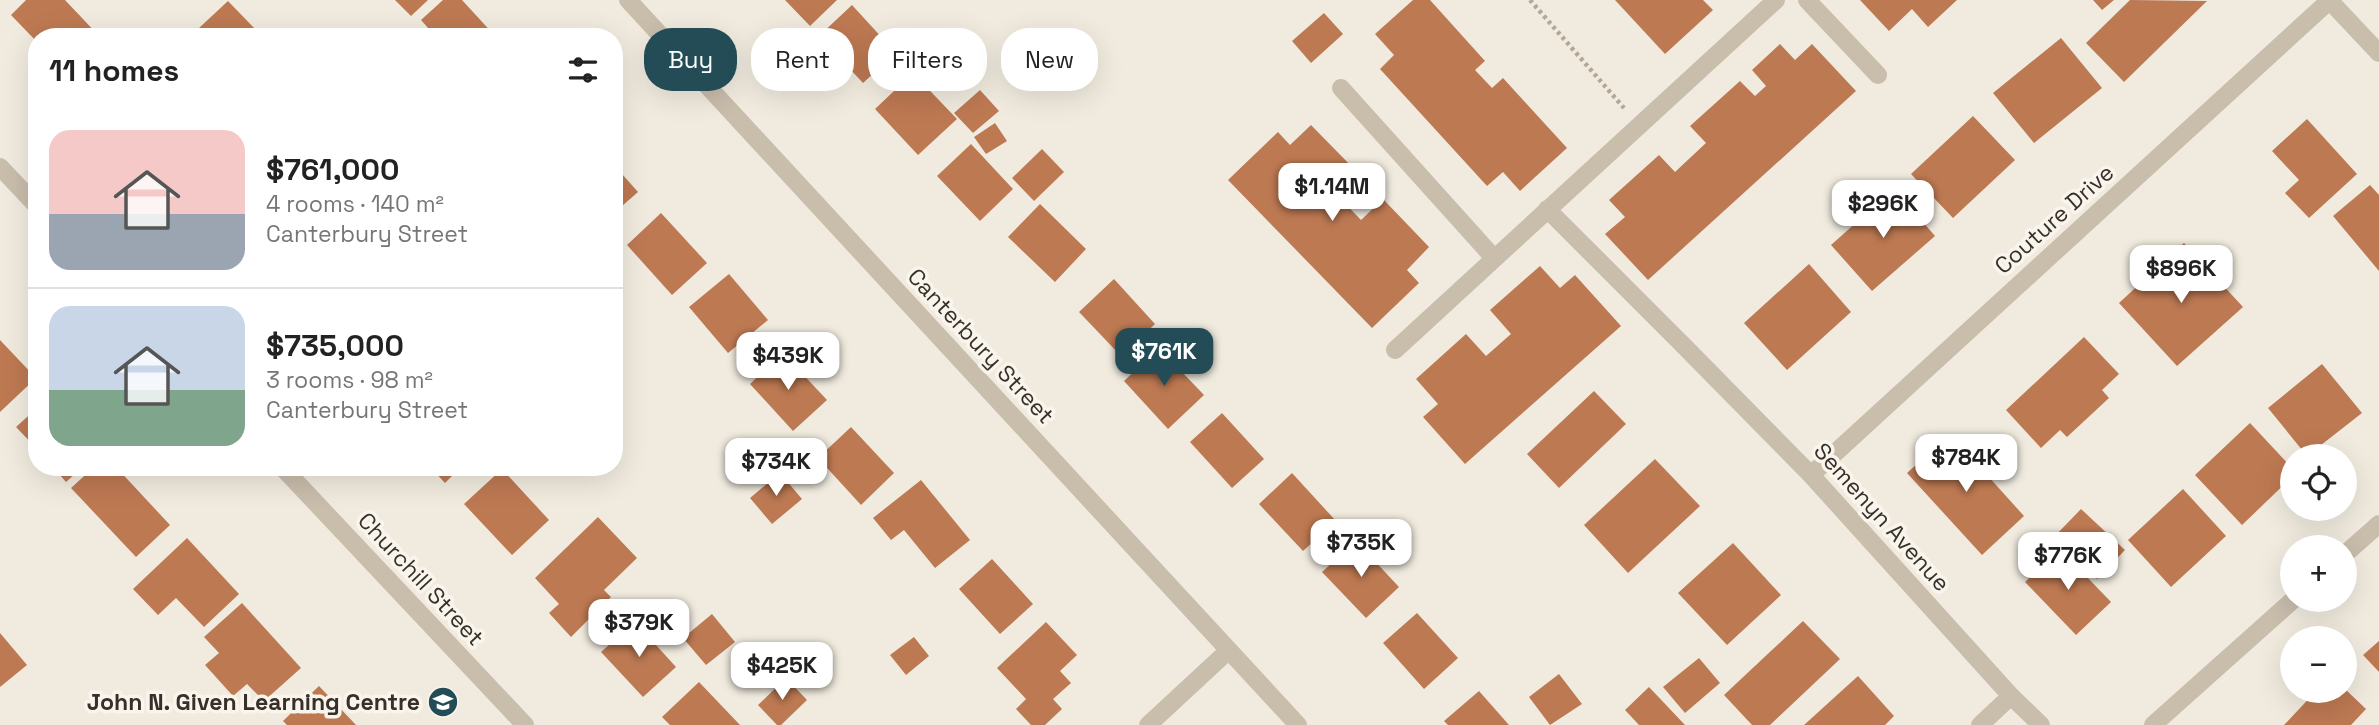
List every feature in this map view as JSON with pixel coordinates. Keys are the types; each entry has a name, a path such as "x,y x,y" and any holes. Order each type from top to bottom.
{"street":[{"path":"1395,350 1776,0"},
{"path":"1807,0 1878,75"},
{"path":"2329,0 2379,53"},
{"name":"Couture Drive","path":"1811,475 2329,0"},
{"name":"Canterbury Street","path":"632,1 1298,725"},
{"path":"1341,88 1494,258"},
{"path":"0,167 28,197"},
{"name":"Semenyn Avenue","path":"1547,209 1811,475 2011,696 2041,725"},
{"name":"Churchill Street","path":"290,476 525,725"},
{"path":"2357,543 2379,524"},
{"path":"2153,725 2280,612"},
{"path":"1148,725 1229,650"},
{"path":"1980,725 2011,696"}],"path":[{"path":"1530,0 1639,124"}],"building":[{"path":"26,0 65,0 91,28 28,28 28,33 11,15"},
{"path":"395,0 428,0 411,16"},
{"path":"443,0 462,0 488,28 428,28 421,20"},
{"path":"785,0 837,0 810,26"},
{"path":"1413,0 1430,0 1485,61 1475,70 1492,88 1503,78 1567,148 1520,191 1503,172 1487,186 1380,69 1394,55 1375,34"},
{"path":"1615,0 1703,0 1713,10 1665,54"},
{"path":"1860,0 1957,0 1928,27 1912,9 1889,31"},
{"path":"2093,0 2114,0 2102,10"},
{"path":"2130,0 2207,1 2124,82 2086,43"},
{"path":"228,1 254,28 199,28"},
{"path":"852,5 873,28 868,28 868,78 863,83 854,73 854,28 828,28"},
{"path":"1324,13 1343,34 1311,63 1292,41"},
{"path":"2061,38 2102,88 2034,143 1993,93"},
{"path":"1780,44 1795,60 1812,44 1856,91 1648,280 1605,234 1625,217 1609,200 1659,155 1675,172 1706,143 1690,126 1740,81 1755,96 1766,86 1752,70"},
{"path":"894,91 930,91 957,119 918,155 875,109"},
{"path":"979,91 999,111 973,133 954,113"},
{"path":"1973,116 2015,160 1953,218 1911,174"},
{"path":"2307,119 2357,174 2309,218 2285,193 2299,180 2272,151"},
{"path":"995,123 1007,141 986,154 974,137"},
{"path":"1311,125 1357,172 1335,193 1361,220 1383,199 1429,247 1407,270 1419,283 1372,328 1228,180 1278,132 1290,145"},
{"path":"971,144 1013,189 980,221 937,176"},
{"path":"1042,149 1064,172 1034,201 1012,178"},
{"path":"623,175 638,192 623,205"},
{"path":"2370,185 2379,195 2379,271 2333,216"},
{"path":"1894,189 1935,236 1872,291 1831,245"},
{"path":"1040,204 1086,249 1055,282 1008,237"},
{"path":"661,213 707,263 672,295 627,245"},
{"path":"2184,243 2243,307 2177,366 2119,303"},
{"path":"1809,264 1851,312 1787,370 1744,323"},
{"path":"1540,266 1560,288 1575,275 1621,326 1465,464 1423,417 1438,404 1416,379 1466,334 1486,356 1511,334 1490,310"},
{"path":"729,274 768,320 728,353 689,307"},
{"path":"1114,279 1155,324 1121,356 1079,312"},
{"path":"2084,337 2119,374 2102,390 2109,398 2067,437 2060,430 2041,448 2006,410"},
{"path":"0,340 28,370 28,386 0,412"},
{"path":"1159,348 1204,395 1168,429 1124,381"},
{"path":"783,353 827,400 793,431 750,384"},
{"path":"2322,364 2362,413 2322,444 2297,444 2268,408"},
{"path":"1594,391 1626,424 1559,488 1527,454"},
{"path":"1222,413 1264,459 1232,488 1190,442"},
{"path":"28,416 28,440 16,427"},
{"path":"2250,423 2280,455 2280,489 2242,525 2195,475"},
{"path":"851,427 894,473 861,505 818,458"},
{"path":"1950,434 2024,516 1982,555 1907,473"},
{"path":"1655,459 1700,506 1628,573 1584,525"},
{"path":"780,473 802,499 772,524 750,498"},
{"path":"1292,473 1336,521 1303,551 1259,504"},
{"path":"61,476 73,476 66,482"},
{"path":"84,476 124,476 170,525 136,557 71,488"},
{"path":"438,476 452,476 445,483"},
{"path":"494,476 508,476 549,520 512,555 464,504"},
{"path":"921,480 970,540 935,568 904,530 891,540 873,518"},
{"path":"2183,489 2226,536 2171,587 2128,540"},
{"path":"2081,509 2125,550 2097,579 2053,538"},
{"path":"598,517 637,558 604,590 611,597 571,637 549,613 559,604 535,578"},
{"path":"187,538 239,594 204,627 176,598 158,615 133,589"},
{"path":"1356,541 1399,587 1366,618 1322,572"},
{"path":"1733,543 1781,595 1727,645 1678,593"},
{"path":"2060,549 2111,602 2076,635 2025,582"},
{"path":"992,559 1033,604 1000,634 959,589"},
{"path":"242,603 301,668 264,701 247,684 233,696 205,665 219,653 204,637"},
{"path":"1417,613 1458,658 1424,689 1383,643"},
{"path":"712,614 735,642 706,665 683,638"},
{"path":"1803,621 1840,659 1770,725 1752,725 1724,695"},
{"path":"635,622 676,667 643,697 601,652"},
{"path":"1046,622 1077,655 1060,671 1071,683 1053,699 1062,709 1045,725 1031,725 1016,709 1026,699 997,668"},
{"path":"0,633 27,665 0,687"},
{"path":"914,637 929,656 906,675 890,655"},
{"path":"2379,641 2379,672 2363,655"},
{"path":"1699,658 1720,683 1685,713 1663,687"},
{"path":"1559,674 1582,704 1550,725 1529,697"},
{"path":"1858,676 1894,716 1885,725 1804,725"},
{"path":"786,678 807,700 781,725 777,725 758,705"},
{"path":"699,682 740,725 670,725 662,717"},
{"path":"319,686 356,725 287,725 283,721"},
{"path":"1649,687 1685,725 1639,725 1625,710"},
{"path":"1479,691 1509,725 1448,725 1444,721"},
{"path":"2357,700 2366,709 2351,725 2284,725 2305,703 2357,703"}],"place":[{"name":"John N. Given Learning Centre","path":"443,702"}]}
